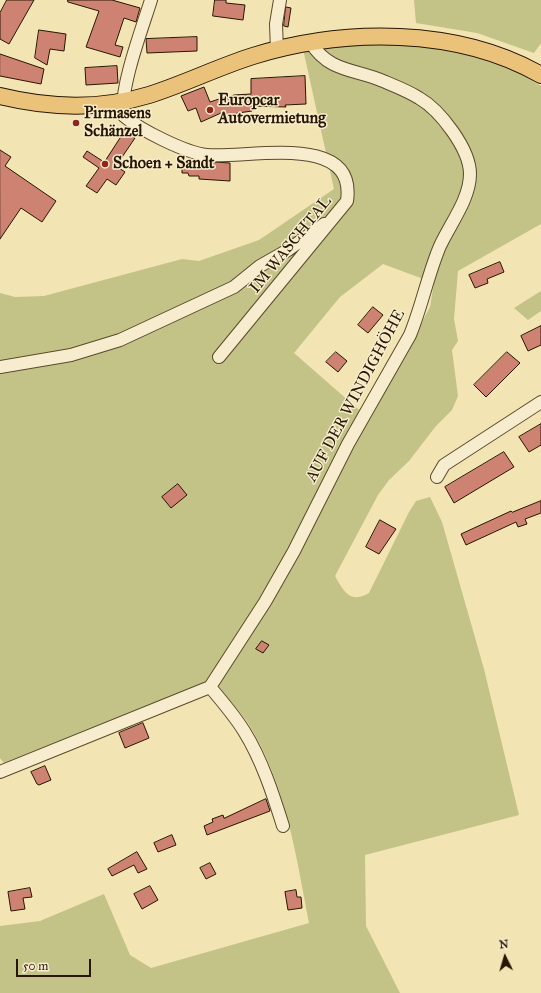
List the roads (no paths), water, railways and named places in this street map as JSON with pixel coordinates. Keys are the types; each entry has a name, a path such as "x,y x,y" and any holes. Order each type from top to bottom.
{"main road":[{"path":"0,96 64,106 82,106 123,102 151,95 237,61 278,50 311,43 372,38 431,40 490,53 523,65 541,75"}],"street":[{"path":"123,102 126,84 151,0"},
{"path":"278,50 276,24 280,0"},
{"name":"AUF DER WINDIGHÖHE","path":"210,688 268,596 348,444 410,335 418,317 440,247 467,190 470,173 464,149 442,118 420,98 382,81 332,64 319,55 311,43"},
{"name":"IM WASCHTAL","path":"123,102 124,116 129,120 189,150 205,155 289,153 318,156 335,163 340,168 347,180 349,192 347,201 219,357"},
{"path":"0,367 71,355 120,340 234,287 260,266 334,218"},
{"path":"437,477 444,466 541,402"},
{"path":"0,772 210,688 235,718 245,733 263,771 283,826"}],"place":[{"name":"Europcar Autovermietung","path":"210,110"},
{"name":"Pirmasens Schänzel","path":"76,123"},
{"name":"Schoen + Sandt","path":"105,164"}]}
